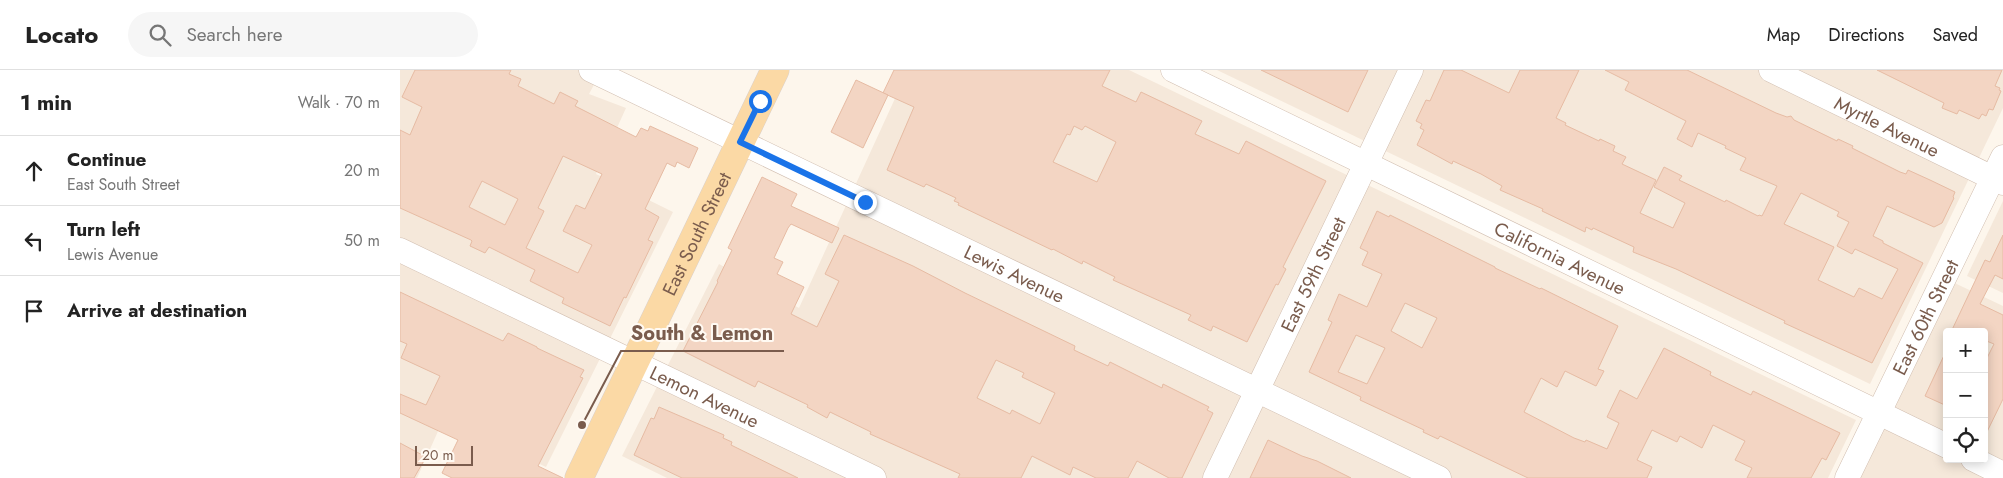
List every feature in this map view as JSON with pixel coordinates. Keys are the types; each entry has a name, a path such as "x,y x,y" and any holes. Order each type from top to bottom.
{"main road":[{"name":"East South Street","path":"579,478 775,70"}],"street":[{"name":"Lewis Avenue","path":"591,70 1439,478"},
{"name":"California Avenue","path":"1173,70 1943,444"},
{"name":"East 59th Street","path":"1215,478 1411,70"},
{"name":"Myrtle Avenue","path":"1771,70 1998,180"},
{"name":"East 60th Street","path":"1847,478 1998,180 2003,156"},
{"name":"Lemon Avenue","path":"400,250 874,478"},
{"path":"1981,463 2003,474"}],"shaded area":[{"path":"400,70 602,70 589,94 626,108 596,174 673,212 546,467 444,418 417,478 400,478"},
{"path":"922,70 1129,70 1856,420 1828,478 667,478 622,456 719,264 799,308 903,81"},
{"path":"1217,70 2003,70 2003,108 1870,384"},
{"path":"2003,201 2003,293 1967,276"},
{"path":"1944,278 2003,306 2003,478 1847,478"}],"building":[{"path":"415,70 511,70 509,74 521,79 518,86 554,104 560,92 578,101 575,106 636,137 641,128 648,131 650,126 698,148 689,168 677,162 675,167 667,163 645,209 659,217 648,240 653,242 610,326 562,303 564,298 530,281 535,270 489,247 485,253 470,246 471,240 400,208 400,130 410,135 422,107 402,97","holes":["563,156 602,174 585,209 576,205 563,231 592,245 578,273 526,248 544,211 538,208","482,181 518,199 505,225 469,207"]},
{"path":"894,70 1110,70 1102,86 1136,102 1141,92 1202,121 1195,134 1239,154 1246,141 1326,181 1283,267 1286,269 1278,285 1276,284 1247,342 1213,326 1211,331 1188,320 1191,315 1113,280 1115,277 1083,261 1082,264 958,205 959,203 954,201 956,198 939,190 926,184 924,187 887,170 914,107 883,93","holes":["1074,126 1082,130 1085,126 1116,142 1097,182 1053,162 1067,134 1070,135"]},
{"path":"1261,70 1368,70 1348,112"},
{"path":"1444,70 1461,70 1509,93 1520,70 1579,70 1556,118 1566,123 1565,125 1599,141 1600,139 1615,146 1613,151 1626,157 1622,164 1656,180 1640,213 1673,228 1685,203 1654,187 1664,167 1682,176 1679,180 1758,216 1762,216 1777,186 1740,170 1746,158 1725,148 1726,146 1698,133 1692,147 1677,139 1686,121 1625,90 1629,82 1605,70 1687,70 1776,113 1787,117 1791,116 1794,120 1837,141 1838,139 1853,146 1852,148 1900,172 1906,174 1908,170 1930,180 1955,192 1954,198 1942,223 1934,227 1887,206 1873,236 1923,263 1872,363 1784,323 1785,321 1676,269 1633,252 1634,247 1593,228 1592,230 1586,227 1585,232 1542,211 1543,209 1500,190 1502,186 1481,174 1453,161 1452,164 1417,145 1424,130 1420,128 1422,124 1416,121 1426,100 1430,101","holes":["1801,193 1839,212 1837,216 1849,222 1837,246 1852,254 1855,249 1898,269 1882,299 1859,288 1854,297 1818,280 1834,247 1784,224"]},
{"path":"1877,70 2002,70 1995,86 2000,88 1999,90 2001,91 1993,110 1989,109 1986,116 1982,114 1979,119 1959,110 1957,114 1942,108 1944,103"},
{"path":"856,80 888,95 863,148 831,132"},
{"path":"762,177 797,194 791,206 839,228 832,243 791,224 788,228 774,258 783,262 777,274 804,287 791,314 817,327 839,281 825,274 844,235 913,266 1075,346 1074,350 1108,366 1110,362 1162,388 1163,384 1209,407 1207,410 1213,413 1182,478 1169,478 1137,461 1128,478 1096,478 1073,467 1070,475 1032,456 1021,478 958,478 960,474 870,434 871,432 830,412 827,418 807,407 808,405 758,381 755,387 683,351 732,250 728,248","holes":["996,360 1024,373 1022,377 1055,393 1040,424 1012,410 1010,414 977,398"]},
{"path":"1377,211 1389,217 1390,215 1495,268 1541,288 1618,326 1598,369 1604,371 1596,386 1565,371 1557,387 1541,378 1524,412 1574,438 1585,442 1586,440 1607,449 1619,423 1607,417 1620,390 1637,399 1664,348 1711,372 1710,375 1751,395 1753,391 1840,433 1826,460 1822,458 1811,478 1747,478 1752,468 1735,460 1745,441 1713,425 1702,448 1680,436 1677,442 1652,430 1637,460 1652,467 1647,478 1528,478 1440,436 1438,439 1423,432 1424,430 1360,400 1361,397 1309,372 1332,322 1328,320 1339,294 1367,307 1382,274 1362,265 1368,252 1360,248","holes":["1405,303 1437,318 1422,348 1391,331","1356,335 1385,348 1367,384 1338,372"]},
{"path":"2003,235 2003,279 1995,275 1980,304 2003,315 2003,399 1988,430 1988,356 1994,344 1988,342 1988,328 1953,328 1985,260 1990,262"},
{"path":"400,292 503,341 508,333 584,370 580,377 583,378 538,466 563,478 452,478 442,473 458,440 400,413 400,394 426,405 440,376 401,358 407,344 400,341"},
{"path":"1943,358 1943,404 1925,396"},
{"path":"659,407 724,435 723,438 732,442 731,445 798,478 682,478 634,455 651,418 654,419"},
{"path":"1268,440 1317,461 1351,478 1250,478"},
{"path":"400,443 426,457 414,478 400,478"}],"place":[{"name":"South & Lemon","path":"582,425"}],"route":[{"path":"760,101 740,142 865,202"}]}
